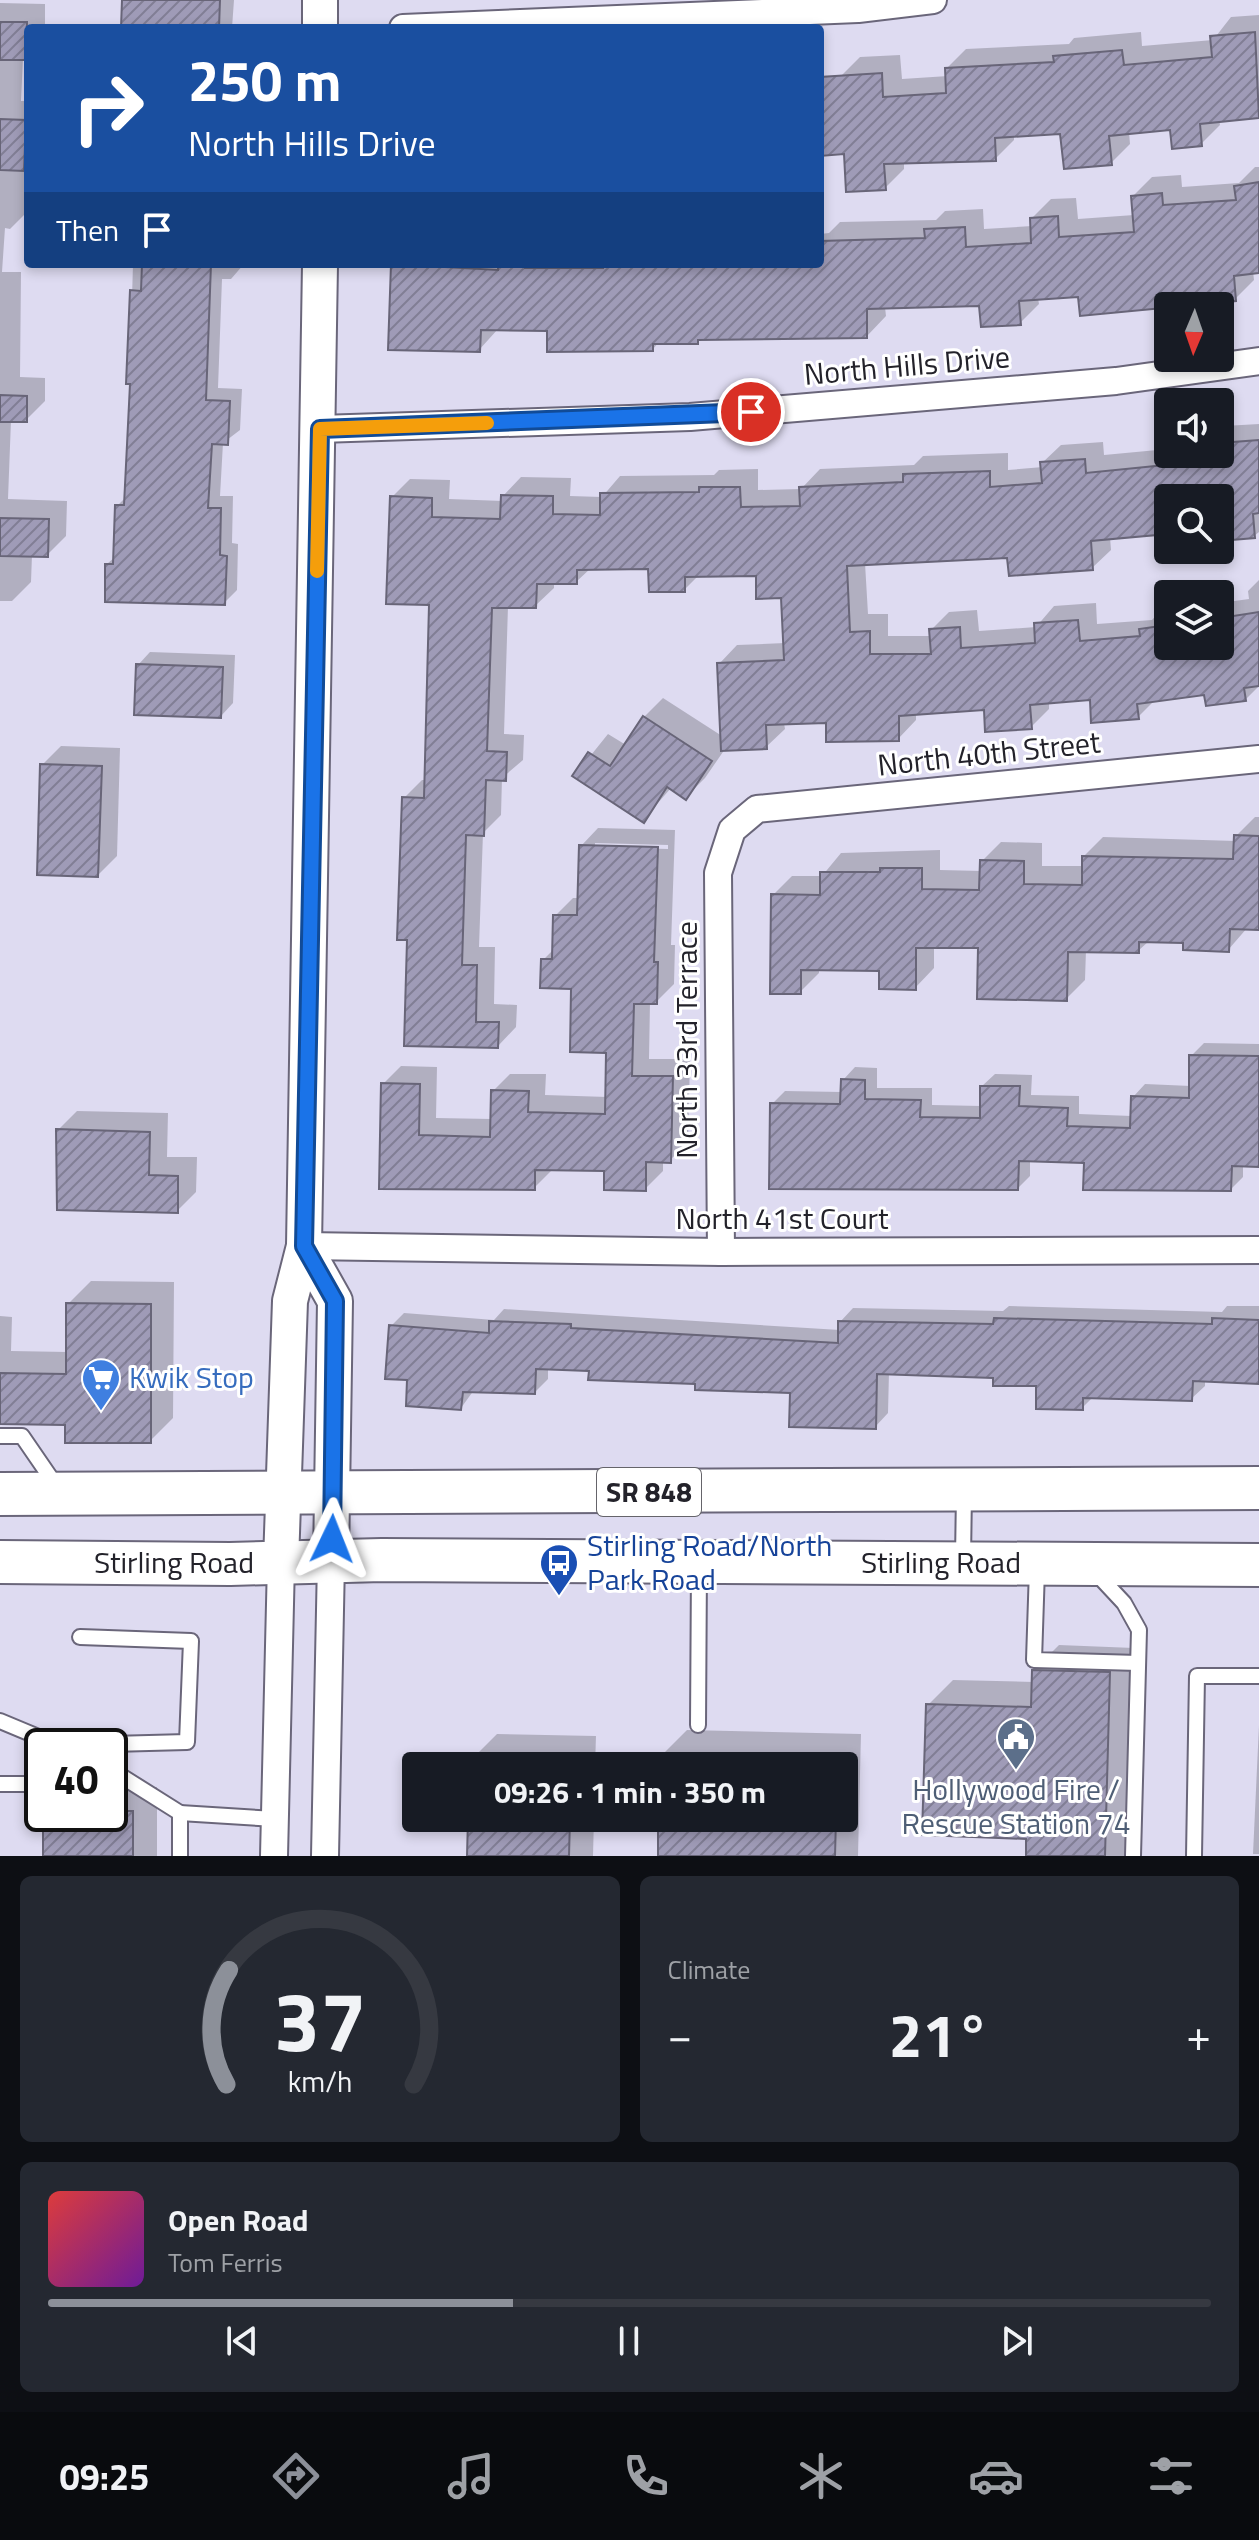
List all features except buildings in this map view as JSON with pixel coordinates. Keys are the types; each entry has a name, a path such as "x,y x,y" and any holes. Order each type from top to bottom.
{"main road":[{"name":"SR 848","path":"0,1494 1259,1488"},
{"name":"Stirling Road","path":"0,1562 699,1561 1259,1565"}],"street":[{"path":"320,0 320,24"},
{"path":"499,24 858,9 933,0"},
{"path":"274,1856 290,1301 304,1246 320,429 320,268"},
{"name":"North Hills Drive","path":"320,429 690,417 1116,381 1259,361"},
{"name":"North 40th Street","path":"732,830 757,809 1259,759"},
{"name":"North 33rd Terrace","path":"721,1252 718,873 732,830"},
{"path":"304,1246 335,1301 325,1856"},
{"name":"North 41st Court","path":"304,1246 721,1252 1259,1250"}],"lane":[{"path":"0,1436 22,1436 62,1494"},
{"path":"963,1563 964,1490"},
{"path":"698,1725 699,1561"},
{"path":"1037,1563 1034,1660 1138,1663"},
{"path":"1088,1564 1124,1603 1139,1630 1133,1856"},
{"path":"80,1637 191,1641 187,1742 128,1744"},
{"path":"1194,1856 1197,1676 1259,1676"},
{"path":"0,1721 24,1731"},
{"path":"128,1782 180,1813 275,1819"},
{"path":"0,1784 24,1784"},
{"path":"128,1787 134,1787"},
{"path":"180,1813 180,1856"}],"slow traffic":[{"path":"317,571 320,429 487,423"}],"place":[{"name":"Kwik Stop","path":"101,1412"},
{"name":"Stirling Road/North Park Road","path":"559,1597"},
{"name":"Hollywood Fire / Rescue Station 74","path":"1016,1771"}],"route":[{"path":"332,1539 335,1301 304,1246 320,429 690,417 751,412"}]}
